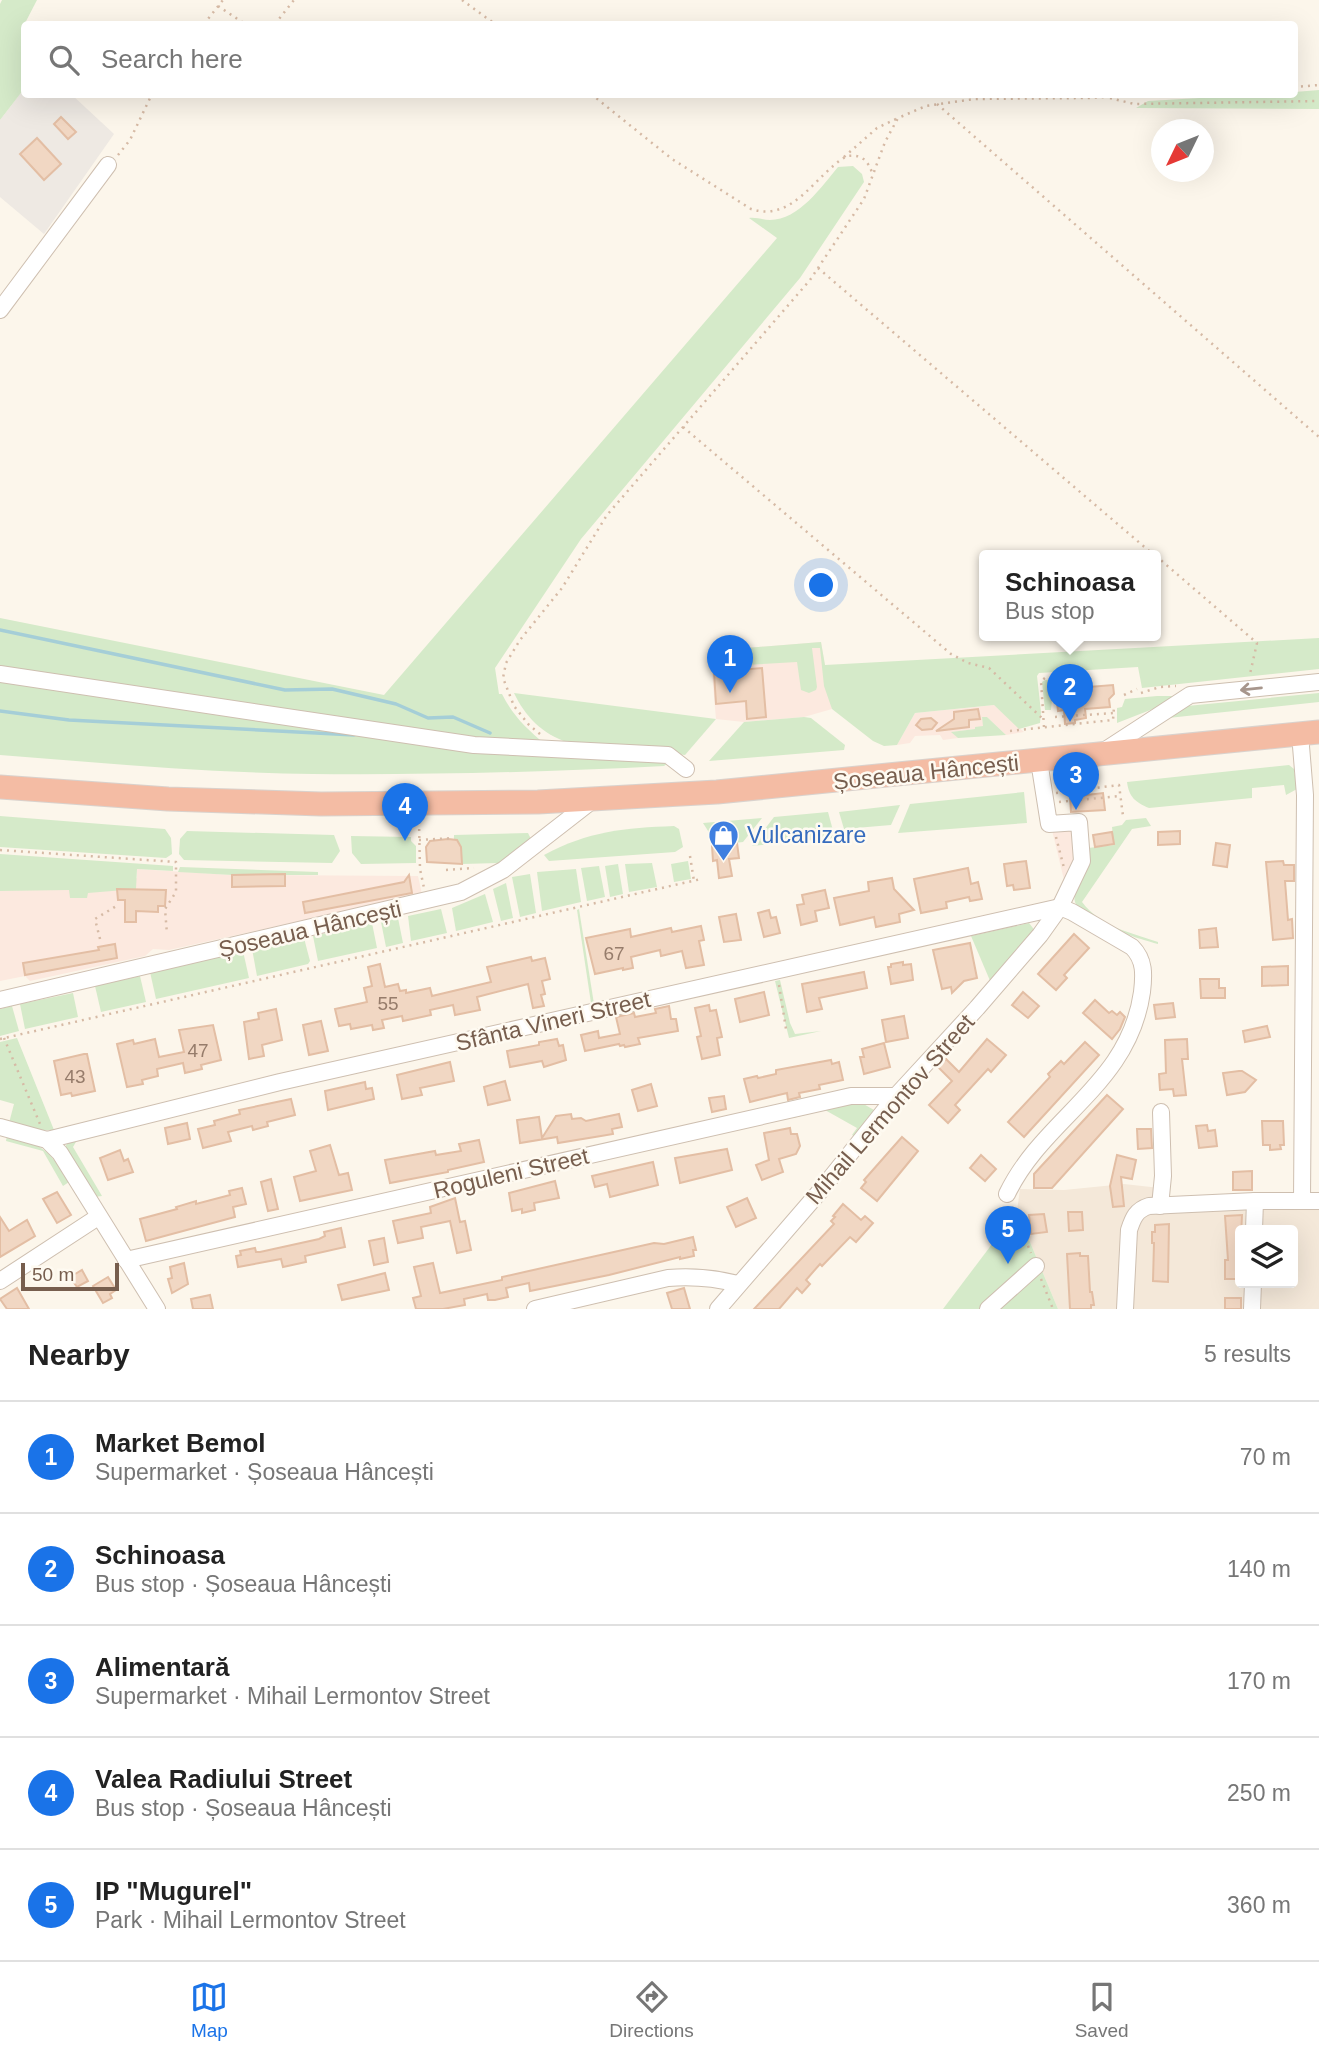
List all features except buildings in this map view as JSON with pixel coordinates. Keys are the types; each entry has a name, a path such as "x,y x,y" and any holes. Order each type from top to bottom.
{"highway":[{"name":"Șoseaua Hâncești","path":"0,787 168,799 418,804 593,800 717,792 1310,733"}],"street":[{"path":"0,310 108,164"},
{"path":"0,674 474,745 668,755 686,768"},
{"path":"1101,754 1190,695 1319,682"},
{"name":"Șoseaua Hâncești","path":"1302,1200 1305,795 1310,733"},
{"path":"1038,761 1049,824 1053,824"},
{"name":"Șoseaua Hâncești","path":"0,1000 461,892 503,870 593,800"},
{"name":"Mihail Lermontov Street","path":"718,1309 821,1190 896,1096 995,989 1040,935 1069,890 1082,861 1079,822 1053,824"},
{"path":"1007,1194 1022,1166 1110,1070 1122,1053 1133,1031 1140,1005 1144,979 1143,962 1138,953 1072,912 1059,907"},
{"name":"Sfânta Vineri Street","path":"47,1140 280,1082 1059,907"},
{"name":"Roguleni Street","path":"126,1261 851,1096 896,1096"},
{"path":"1155,1206 1163,1176 1161,1112"},
{"path":"0,1128 47,1140 60,1153 157,1309"},
{"path":"1125,1309 1129,1230 1141,1209 1255,1201 1319,1201"},
{"path":"1254,1225 1255,1201"},
{"path":"0,1280 98,1217"},
{"path":"988,1309 1036,1266"},
{"path":"535,1309 668,1278 686,1276 738,1284"},
{"path":"1252,1309 1253,1288"}],"path":[{"path":"206,21 223,0"},
{"path":"277,21 294,0"},
{"path":"462,0 491,21"},
{"path":"218,6 240,21"},
{"path":"1298,87 1319,85"},
{"path":"108,164 130,140 150,98"},
{"path":"596,98 672,159 758,211 777,211 791,204 877,128 914,110 975,99 1040,98"},
{"path":"1110,98 1134,104 1319,101"},
{"path":"937,104 1319,437"},
{"path":"556,748 529,725 514,706 503,678 506,663 520,640 562,588 607,515 782,313 817,268 864,199 885,142 898,118"},
{"path":"841,160 847,156 859,156 870,165 873,175"},
{"path":"817,268 1148,550"},
{"path":"683,427 951,654 968,663 989,668 1044,720"},
{"path":"1161,561 1257,643 1248,678"},
{"path":"1044,727 1041,685 1045,678 1078,675 1080,688"},
{"path":"1124,695 1137,689"},
{"path":"1010,731 1114,720 1114,707"},
{"path":"1055,717 1114,713"},
{"path":"1121,796 1056,802 1054,793 1119,785 1121,796 1123,816"},
{"path":"418,804 420,869 427,902"},
{"path":"1053,824 1069,890"},
{"path":"419,840 454,838"},
{"path":"0,850 176,862 176,892 165,908 167,934"},
{"path":"691,856 694,881"},
{"path":"47,1140 2,1038 701,879"},
{"path":"100,939 95,919 118,905"},
{"path":"775,971 787,1021 786,1028"},
{"path":"1007,1194 1053,1309"}],"shaded area":[{"path":"21,93 21,98 75,98 114,134 44,234 0,197 0,120"},
{"path":"821,642 832,709 804,717 744,722 716,719 710,651"},
{"path":"994,705 1024,732 1006,735 987,717 982,717 984,726 952,732 958,738 943,740 940,735 915,736 910,743 897,745 915,713"},
{"path":"1073,827 1077,861 1065,884 1052,830"},
{"path":"0,867 137,878 137,869 232,875 418,876 422,894 169,950 153,949 145,956 30,981 25,976 0,981"},
{"path":"1124,1184 1169,1189 1170,1198 1319,1195 1319,1309 1058,1309 1017,1211 1020,1189 1064,1190"}],"green space":[{"path":"2,0 37,0 26,21 21,21 21,93 0,120"},
{"path":"1319,90 1319,109 1136,108 1148,101 1298,98 1298,92"},
{"path":"853,166 862,174 864,182 800,278 581,539 495,668 499,694 502,694 521,722 545,744 479,742 0,668 0,618 384,695 777,238 749,218 781,219 791,214 809,201 838,167"},
{"path":"1319,638 1319,669 1142,688 1138,667 1039,673 1040,723 1019,729 994,705 915,713 897,745 884,746 873,741 832,709 824,686 820,648 812,648 817,687 809,693 801,690 797,662 745,665 739,659 711,661 710,651 821,642 825,665"},
{"path":"1071,678 1072,688 1052,699 1051,710 1045,710 1042,682"},
{"path":"0,680 668,763 664,766 533,771 313,774 196,770 0,755"},
{"path":"514,693 716,719 685,755 567,742 535,723"},
{"path":"1319,693 1319,702 1168,718 1187,706"},
{"path":"1179,696 1117,723 1117,708 1122,707 1125,699"},
{"path":"982,717 987,717 1006,735 958,738 951,732 983,726"},
{"path":"811,718 845,745 844,750 709,761 744,722"},
{"path":"1289,765 1294,769 1297,789 1286,795 1284,785 1252,788 1252,798 1149,808 1134,798 1129,792 1127,782"},
{"path":"1024,792 1027,823 898,833 910,804"},
{"path":"900,805 891,825 844,829 839,812"},
{"path":"828,812 835,838 752,846 774,817"},
{"path":"0,816 165,829 171,838 172,854 166,858 0,847"},
{"path":"762,818 743,842 717,845 703,823"},
{"path":"1146,818 1151,826 1132,829 1082,902 1107,923 1158,944 1099,923 1075,902 1077,883 1088,848 1114,845 1112,827 1122,825 1126,820"},
{"path":"674,826 679,829 683,847 675,852 549,861 544,855 576,841 607,832"},
{"path":"187,831 334,835 340,851 332,863 184,860 179,854 180,839"},
{"path":"528,833 531,839 528,843 499,863 462,864 461,847 454,840 454,835"},
{"path":"351,836 411,837 416,846 416,863 361,864 352,853"},
{"path":"0,854 173,866 173,871 137,869 136,889 88,893 87,898 70,898 69,890 0,891"},
{"path":"688,861 691,879 674,882 671,864"},
{"path":"652,863 657,887 629,892 625,864"},
{"path":"618,864 623,894 610,897 605,866"},
{"path":"599,866 605,897 587,901 581,868"},
{"path":"180,867 318,872 318,875 178,872"},
{"path":"576,869 581,902 542,911 537,872"},
{"path":"530,874 536,913 520,917 512,877"},
{"path":"506,883 513,918 501,921 493,889"},
{"path":"485,894 493,922 456,931 452,908"},
{"path":"441,909 447,933 411,941 408,916"},
{"path":"579,909 594,1004 591,1003 577,910"},
{"path":"398,918 403,943 386,947 381,922"},
{"path":"372,923 377,948 318,961 313,936"},
{"path":"1029,923 1036,932 991,983 971,936"},
{"path":"304,938 310,961 308,964 257,976 252,949"},
{"path":"243,951 249,978 156,999 150,972"},
{"path":"140,976 146,1002 101,1012 95,986"},
{"path":"780,980 795,1034 821,1031 789,1038 775,981"},
{"path":"73,993 78,1017 25,1029 20,1004"},
{"path":"12,1006 19,1031 0,1036 0,1009"},
{"path":"17,1038 54,1130 37,1130 9,1123 14,1104 0,1100 0,1042"},
{"path":"860,1102 874,1110 854,1136 852,1135 857,1128 825,1110 793,1118 793,1116"},
{"path":"7,1135 44,1150 69,1182 63,1186 43,1151 6,1141"},
{"path":"77,1140 73,1147 102,1196 94,1197 65,1150 66,1145"},
{"path":"1017,1211 1058,1309 943,1309"}],"waterway":[{"path":"0,630 285,690 332,689 396,704 428,718 453,717 490,733"},
{"path":"0,711 69,720 354,735"}],"place":[{"name":"Market Bemol","path":"730,693"},
{"name":"Schinoasa","path":"1070,722"},
{"name":"Alimentară","path":"1076,810"},
{"name":"Valea Radiului Street","path":"405,841"},
{"name":"Vulcanizare","path":"724,862"},
{"name":"IP \"Mugurel\"","path":"1008,1264"}]}
